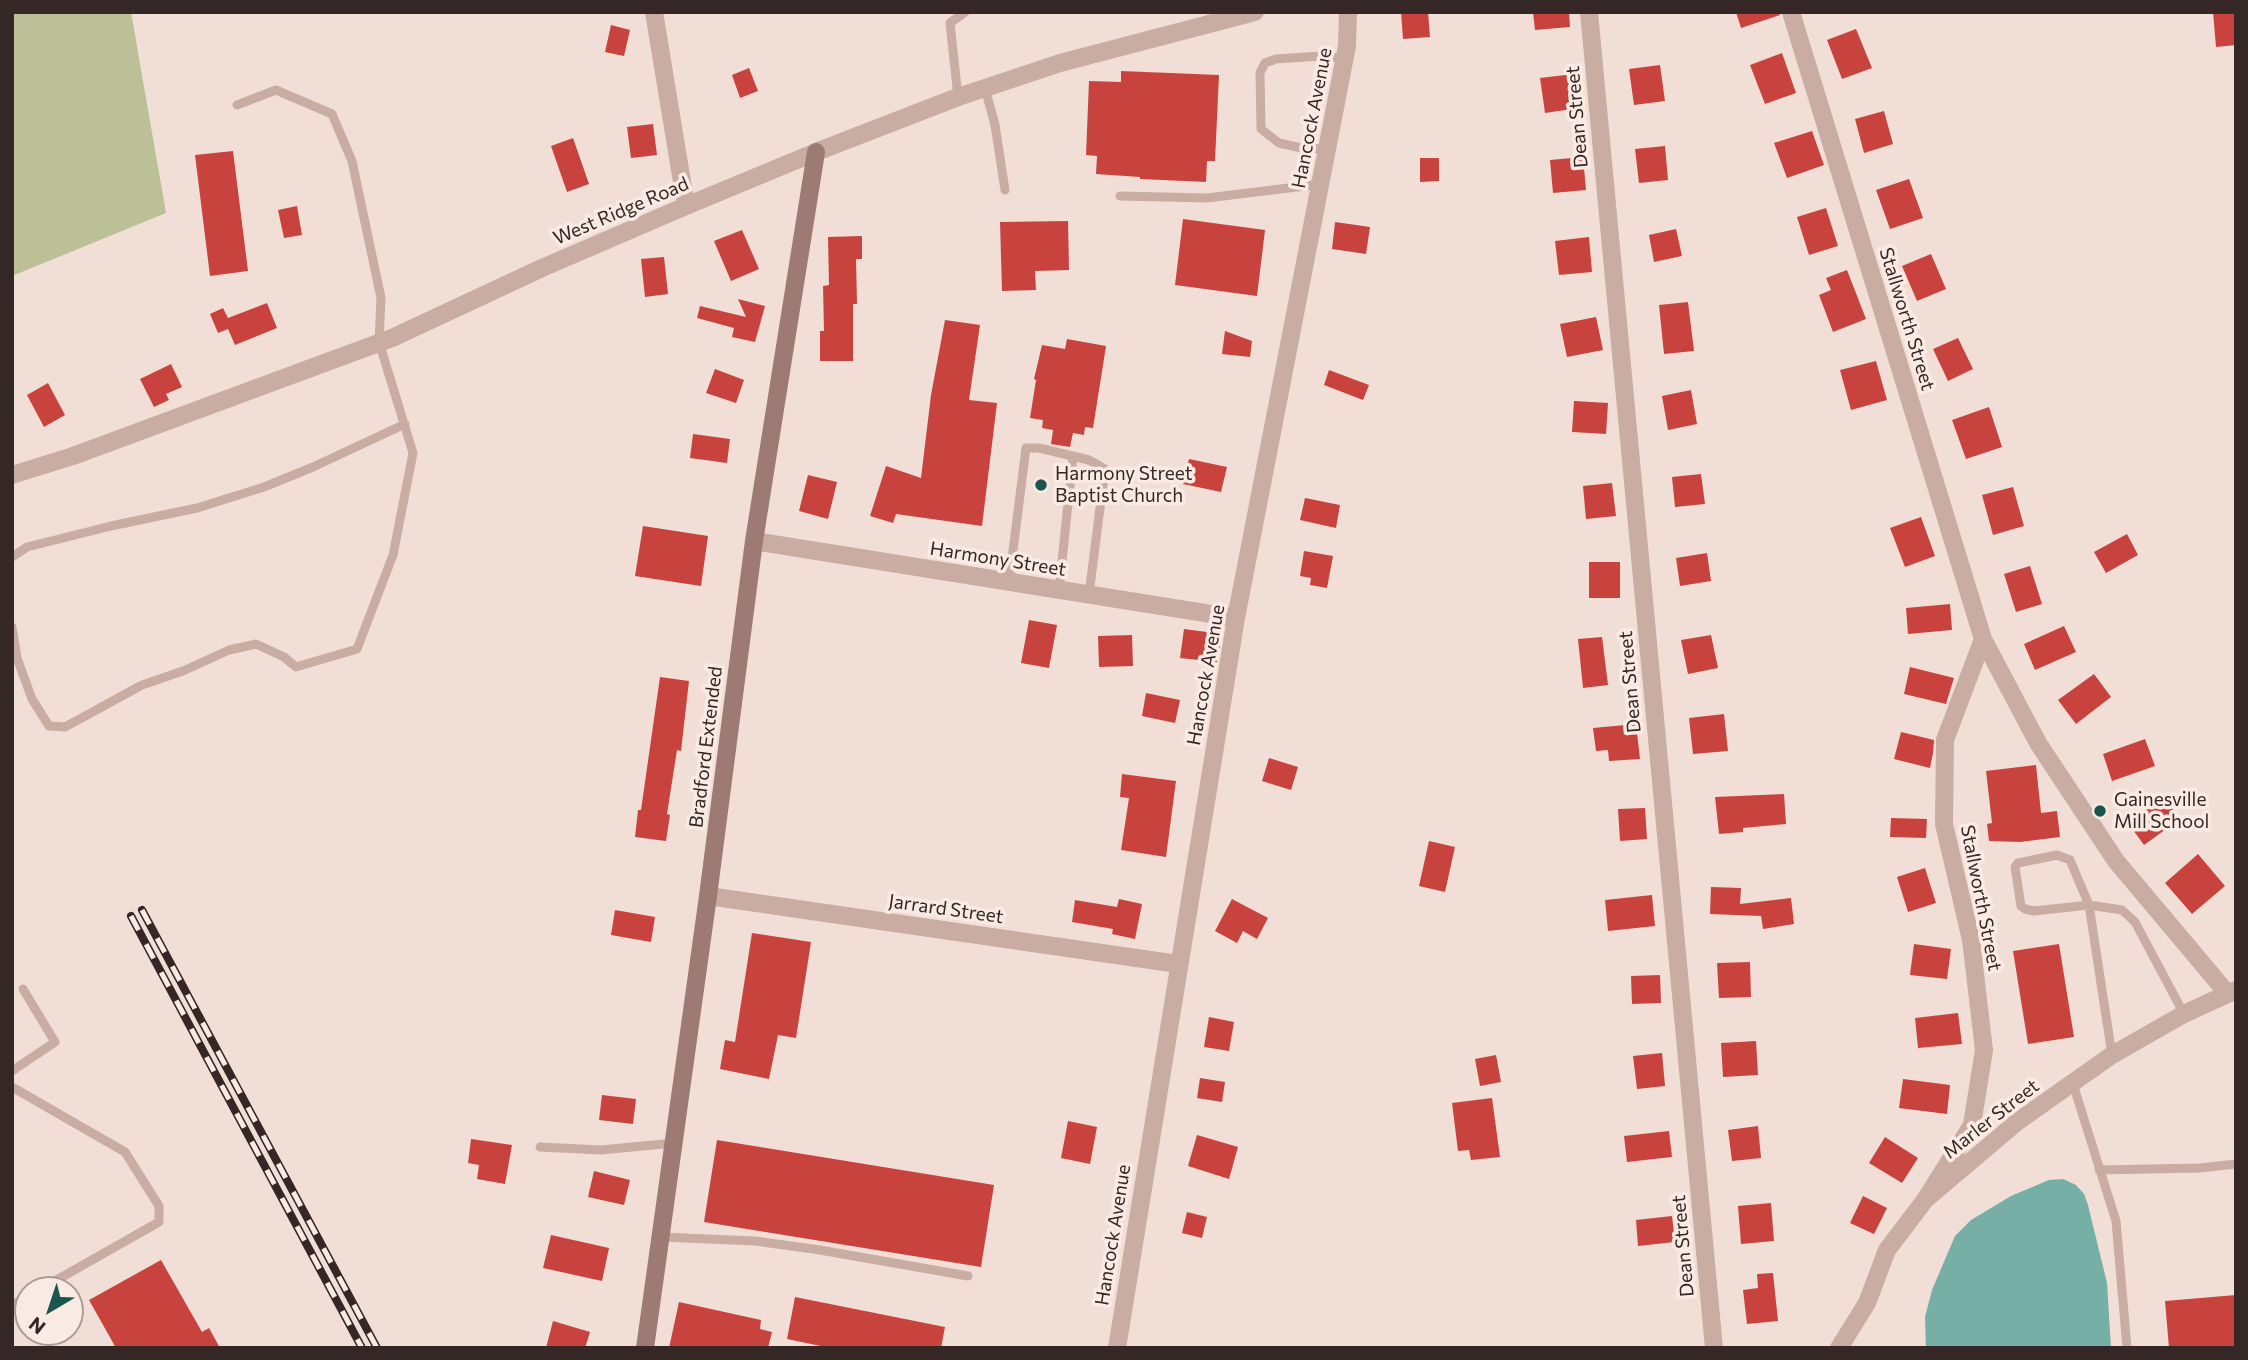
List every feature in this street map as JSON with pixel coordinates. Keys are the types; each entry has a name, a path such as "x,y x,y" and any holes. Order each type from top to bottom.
{"street":[{"path":"654,12 686,206"},
{"name":"West Ridge Road","path":"12,475 73,456 380,342 686,206 958,97 1060,64 1255,12"},
{"name":"Hancock Avenue","path":"1117,1348 1236,618 1345,58 1348,12"},
{"name":"Dean Street","path":"1589,12 1714,1348"},
{"name":"Stallworth Street","path":"1791,12 1983,639 2038,743 2116,861 2232,991"},
{"name":"Bradford Extended","path":"645,1348 754,541 816,152"},
{"name":"Harmony Street","path":"754,541 1236,618"},
{"name":"Stallworth Street","path":"1925,1200 1972,1125 1984,1050 1971,940 1944,824 1945,740 1983,639"},
{"name":"Jarrard Street","path":"708,896 1178,964"},
{"name":"Marler Street","path":"1839,1348 1867,1303 1887,1250 1925,1200 2017,1122 2112,1055 2184,1014 2232,991"}],"lane":[{"path":"958,97 950,23 965,12"},
{"path":"1328,148 1306,149 1279,143 1261,128 1260,73 1265,63 1276,59 1321,56 1345,58"},
{"path":"985,88 995,125 1005,190"},
{"path":"12,626 17,658 28,688 49,726 65,727 142,685 183,671 229,650 256,645 284,657 296,667 357,649 393,555 413,453 380,342 381,298 352,161 332,114 276,90 237,105"},
{"path":"1121,197 1207,198 1321,184"},
{"path":"12,557 27,547 197,508 264,487 405,424"},
{"path":"1009,582 1026,449 1039,448 1089,460 1105,469 1089,594"},
{"path":"1059,590 1073,456"},
{"path":"2112,1055 2088,905 2070,860 2057,855 2018,863 2015,867 2021,906 2025,909 2034,911 2088,905 2122,910 2135,922 2184,1014"},
{"path":"12,1070 55,1042 23,989"},
{"path":"2073,1084 2116,1221 2127,1348"},
{"path":"12,1087 125,1152 159,1206 159,1222 64,1276"},
{"path":"540,1147 600,1150 674,1143"},
{"path":"2099,1170 2200,1168 2236,1164"},
{"path":"661,1237 755,1241 968,1276"}],"green space":[{"path":"12,12 131,12 166,213 12,276"}],"water":[{"path":"2063,1179 2076,1185 2084,1194 2088,1205 2107,1283 2111,1348 1926,1348 1925,1317 1932,1290 1955,1236 1971,1220 2011,1196 2049,1180"}],"building":[{"path":"1401,12 1428,12 1430,37 1403,39"},
{"path":"1533,12 1569,12 1570,27 1535,30"},
{"path":"1736,12 1779,12 1780,15 1741,28"},
{"path":"2213,12 2236,12 2236,45 2216,47"},
{"path":"611,25 630,30 624,56 605,52"},
{"path":"1856,29 1872,68 1842,79 1827,40"},
{"path":"1782,53 1796,93 1765,104 1750,65"},
{"path":"1660,65 1665,101 1634,105 1629,69"},
{"path":"749,68 758,91 740,98 732,75"},
{"path":"1121,71 1219,75 1215,161 1207,161 1206,182 1096,174 1097,156 1086,155 1089,81 1121,82"},
{"path":"1574,74 1579,108 1545,113 1540,78"},
{"path":"1884,111 1893,144 1864,153 1855,119"},
{"path":"653,124 657,155 631,158 627,127"},
{"path":"1812,131 1824,165 1787,178 1774,143"},
{"path":"573,138 589,184 567,192 551,146"},
{"path":"1665,146 1668,180 1639,183 1635,149"},
{"path":"233,151 248,271 210,276 195,155"},
{"path":"1583,157 1586,190 1553,193 1550,160"},
{"path":"1420,158 1439,158 1439,181 1420,182"},
{"path":"1909,179 1923,218 1890,229 1876,190"},
{"path":"297,206 302,235 284,238 278,210"},
{"path":"1826,208 1838,246 1809,255 1797,217"},
{"path":"1183,219 1265,230 1257,296 1175,285"},
{"path":"1068,221 1069,270 1035,271 1036,290 1002,291 1000,222"},
{"path":"1335,222 1370,227 1366,254 1332,249"},
{"path":"1676,229 1682,256 1654,262 1649,235"},
{"path":"742,230 759,269 731,281 714,241"},
{"path":"862,236 862,259 856,259 857,304 853,304 853,361 820,361 820,331 824,331 823,286 829,285 828,237"},
{"path":"1589,237 1592,272 1559,275 1555,241"},
{"path":"1931,254 1946,289 1917,301 1902,266"},
{"path":"664,257 668,294 645,297 641,259"},
{"path":"1847,270 1866,319 1833,332 1819,295 1831,290 1826,278"},
{"path":"738,299 765,306 755,342 732,337 734,328 697,318 700,306 746,317"},
{"path":"1688,302 1694,351 1664,354 1659,305"},
{"path":"267,303 277,328 235,345 228,329 218,333 210,314 223,308 228,318"},
{"path":"1596,317 1603,350 1567,357 1560,324"},
{"path":"945,320 980,325 969,400 997,403 982,526 896,514 893,523 870,516 886,466 921,478 931,395"},
{"path":"1225,331 1252,341 1250,357 1222,354"},
{"path":"1958,338 1973,369 1948,381 1933,349"},
{"path":"1067,339 1106,346 1093,428 1085,427 1084,435 1073,433 1070,447 1051,444 1053,430 1042,428 1043,420 1030,418 1034,379 1042,345 1065,349"},
{"path":"1876,361 1887,400 1851,410 1840,370"},
{"path":"171,364 182,387 166,394 169,400 154,407 140,379"},
{"path":"715,369 744,380 736,403 706,393"},
{"path":"1329,370 1369,385 1363,400 1324,385"},
{"path":"48,383 65,415 44,427 27,395"},
{"path":"1691,390 1697,424 1668,430 1662,396"},
{"path":"1574,401 1608,403 1606,434 1572,432"},
{"path":"1989,407 2002,447 1966,459 1952,420"},
{"path":"693,434 730,439 727,463 690,458"},
{"path":"1189,459 1227,467 1221,492 1183,484"},
{"path":"1701,474 1705,504 1675,507 1672,477"},
{"path":"808,475 837,482 828,519 799,511"},
{"path":"1612,483 1616,516 1586,519 1583,486"},
{"path":"2013,487 2024,526 1993,535 1982,495"},
{"path":"1305,498 1340,505 1336,528 1300,520"},
{"path":"1921,517 1935,556 1905,567 1890,528"},
{"path":"643,526 708,536 701,586 635,576"},
{"path":"2127,534 2138,555 2106,573 2094,552"},
{"path":"1304,551 1333,556 1327,588 1310,585 1311,578 1300,576"},
{"path":"1707,553 1711,581 1680,586 1676,558"},
{"path":"1589,562 1620,562 1620,598 1589,598"},
{"path":"2030,566 2042,604 2016,612 2004,574"},
{"path":"1950,604 1952,630 1908,634 1906,608"},
{"path":"1029,620 1057,625 1049,668 1021,663"},
{"path":"2064,626 2076,652 2035,670 2024,644"},
{"path":"1184,629 1222,634 1217,662 1180,658"},
{"path":"1132,635 1133,666 1099,667 1098,636"},
{"path":"1711,635 1718,668 1688,674 1681,640"},
{"path":"1602,637 1608,685 1583,688 1578,639"},
{"path":"1910,667 1954,678 1946,704 1904,694"},
{"path":"2094,674 2111,697 2076,724 2058,700"},
{"path":"660,677 689,681 681,751 677,750 667,814 670,815 666,841 635,837"},
{"path":"1146,693 1180,700 1175,723 1142,716"},
{"path":"1724,714 1728,751 1693,754 1689,718"},
{"path":"1636,724 1640,759 1609,761 1608,750 1596,751 1593,728"},
{"path":"1901,732 1934,740 1930,768 1894,759"},
{"path":"2145,739 2155,766 2112,781 2103,754"},
{"path":"1269,758 1298,767 1291,790 1262,781"},
{"path":"2036,765 2041,813 2057,811 2060,837 2020,842 1989,841 1987,824 1992,823 1986,771"},
{"path":"1122,774 1176,781 1166,857 1121,850 1129,798 1120,797"},
{"path":"1784,794 1786,824 1743,828 1743,832 1719,834 1715,797"},
{"path":"2163,797 2180,819 2144,845 2128,823"},
{"path":"1645,808 1647,839 1620,841 1618,809"},
{"path":"1891,818 1927,819 1926,838 1890,837"},
{"path":"1429,841 1455,847 1445,892 1419,886"},
{"path":"2198,854 2225,886 2192,914 2165,883"},
{"path":"1925,868 1936,903 1908,912 1897,877"},
{"path":"1711,887 1741,888 1740,904 1791,898 1794,924 1763,929 1761,916 1710,914"},
{"path":"1652,895 1655,926 1608,931 1605,900"},
{"path":"1119,899 1142,904 1135,939 1112,934 1113,929 1072,922 1075,900 1117,907"},
{"path":"1232,899 1268,918 1257,939 1243,931 1237,943 1215,931"},
{"path":"615,910 655,917 651,942 611,935"},
{"path":"752,933 811,942 796,1038 778,1035 769,1079 720,1069 725,1040 735,1042"},
{"path":"1914,944 1951,949 1947,979 1910,975"},
{"path":"2059,944 2074,1037 2028,1044 2013,951"},
{"path":"1750,962 1751,997 1719,998 1717,963"},
{"path":"1660,975 1661,1003 1632,1004 1631,976"},
{"path":"1958,1013 1962,1044 1918,1048 1915,1018"},
{"path":"1209,1017 1234,1022 1229,1051 1204,1047"},
{"path":"1756,1041 1758,1075 1723,1077 1721,1043"},
{"path":"1662,1053 1665,1086 1637,1089 1633,1056"},
{"path":"1496,1055 1501,1082 1480,1086 1475,1059"},
{"path":"1200,1078 1225,1082 1222,1102 1197,1098"},
{"path":"1903,1079 1950,1085 1947,1114 1899,1108"},
{"path":"602,1095 636,1099 633,1124 599,1120"},
{"path":"1492,1098 1500,1157 1471,1160 1469,1150 1458,1151 1452,1103"},
{"path":"1068,1121 1097,1127 1090,1164 1061,1158"},
{"path":"1758,1126 1761,1158 1732,1161 1728,1130"},
{"path":"1669,1131 1672,1157 1627,1162 1624,1136"},
{"path":"1197,1135 1238,1147 1229,1179 1188,1166"},
{"path":"1885,1137 1918,1158 1902,1183 1869,1163"},
{"path":"471,1139 512,1145 505,1184 477,1179 479,1165 468,1163"},
{"path":"717,1140 994,1185 981,1267 704,1222"},
{"path":"594,1171 630,1180 624,1205 588,1197"},
{"path":"1863,1196 1887,1208 1874,1234 1850,1223"},
{"path":"1771,1203 1774,1241 1741,1244 1738,1206"},
{"path":"1187,1212 1207,1217 1202,1238 1182,1233"},
{"path":"1672,1216 1675,1242 1638,1246 1636,1220"},
{"path":"551,1235 609,1248 602,1281 543,1268"},
{"path":"161,1260 202,1332 209,1328 220,1348 116,1348 89,1300"},
{"path":"1773,1273 1778,1321 1747,1324 1743,1290 1758,1288 1757,1274"},
{"path":"2236,1295 2236,1348 2169,1348 2165,1301"},
{"path":"795,1297 945,1327 941,1348 830,1348 787,1339"},
{"path":"679,1302 761,1320 760,1329 772,1332 768,1348 669,1348"},
{"path":"553,1321 590,1332 585,1348 546,1348"}],"railway":[{"path":"142,910 377,1348"},
{"path":"131,916 362,1348"}],"place":[{"name":"Harmony Street Baptist Church","path":"1041,485"},
{"name":"Gainesville Mill School","path":"2100,811"}]}
